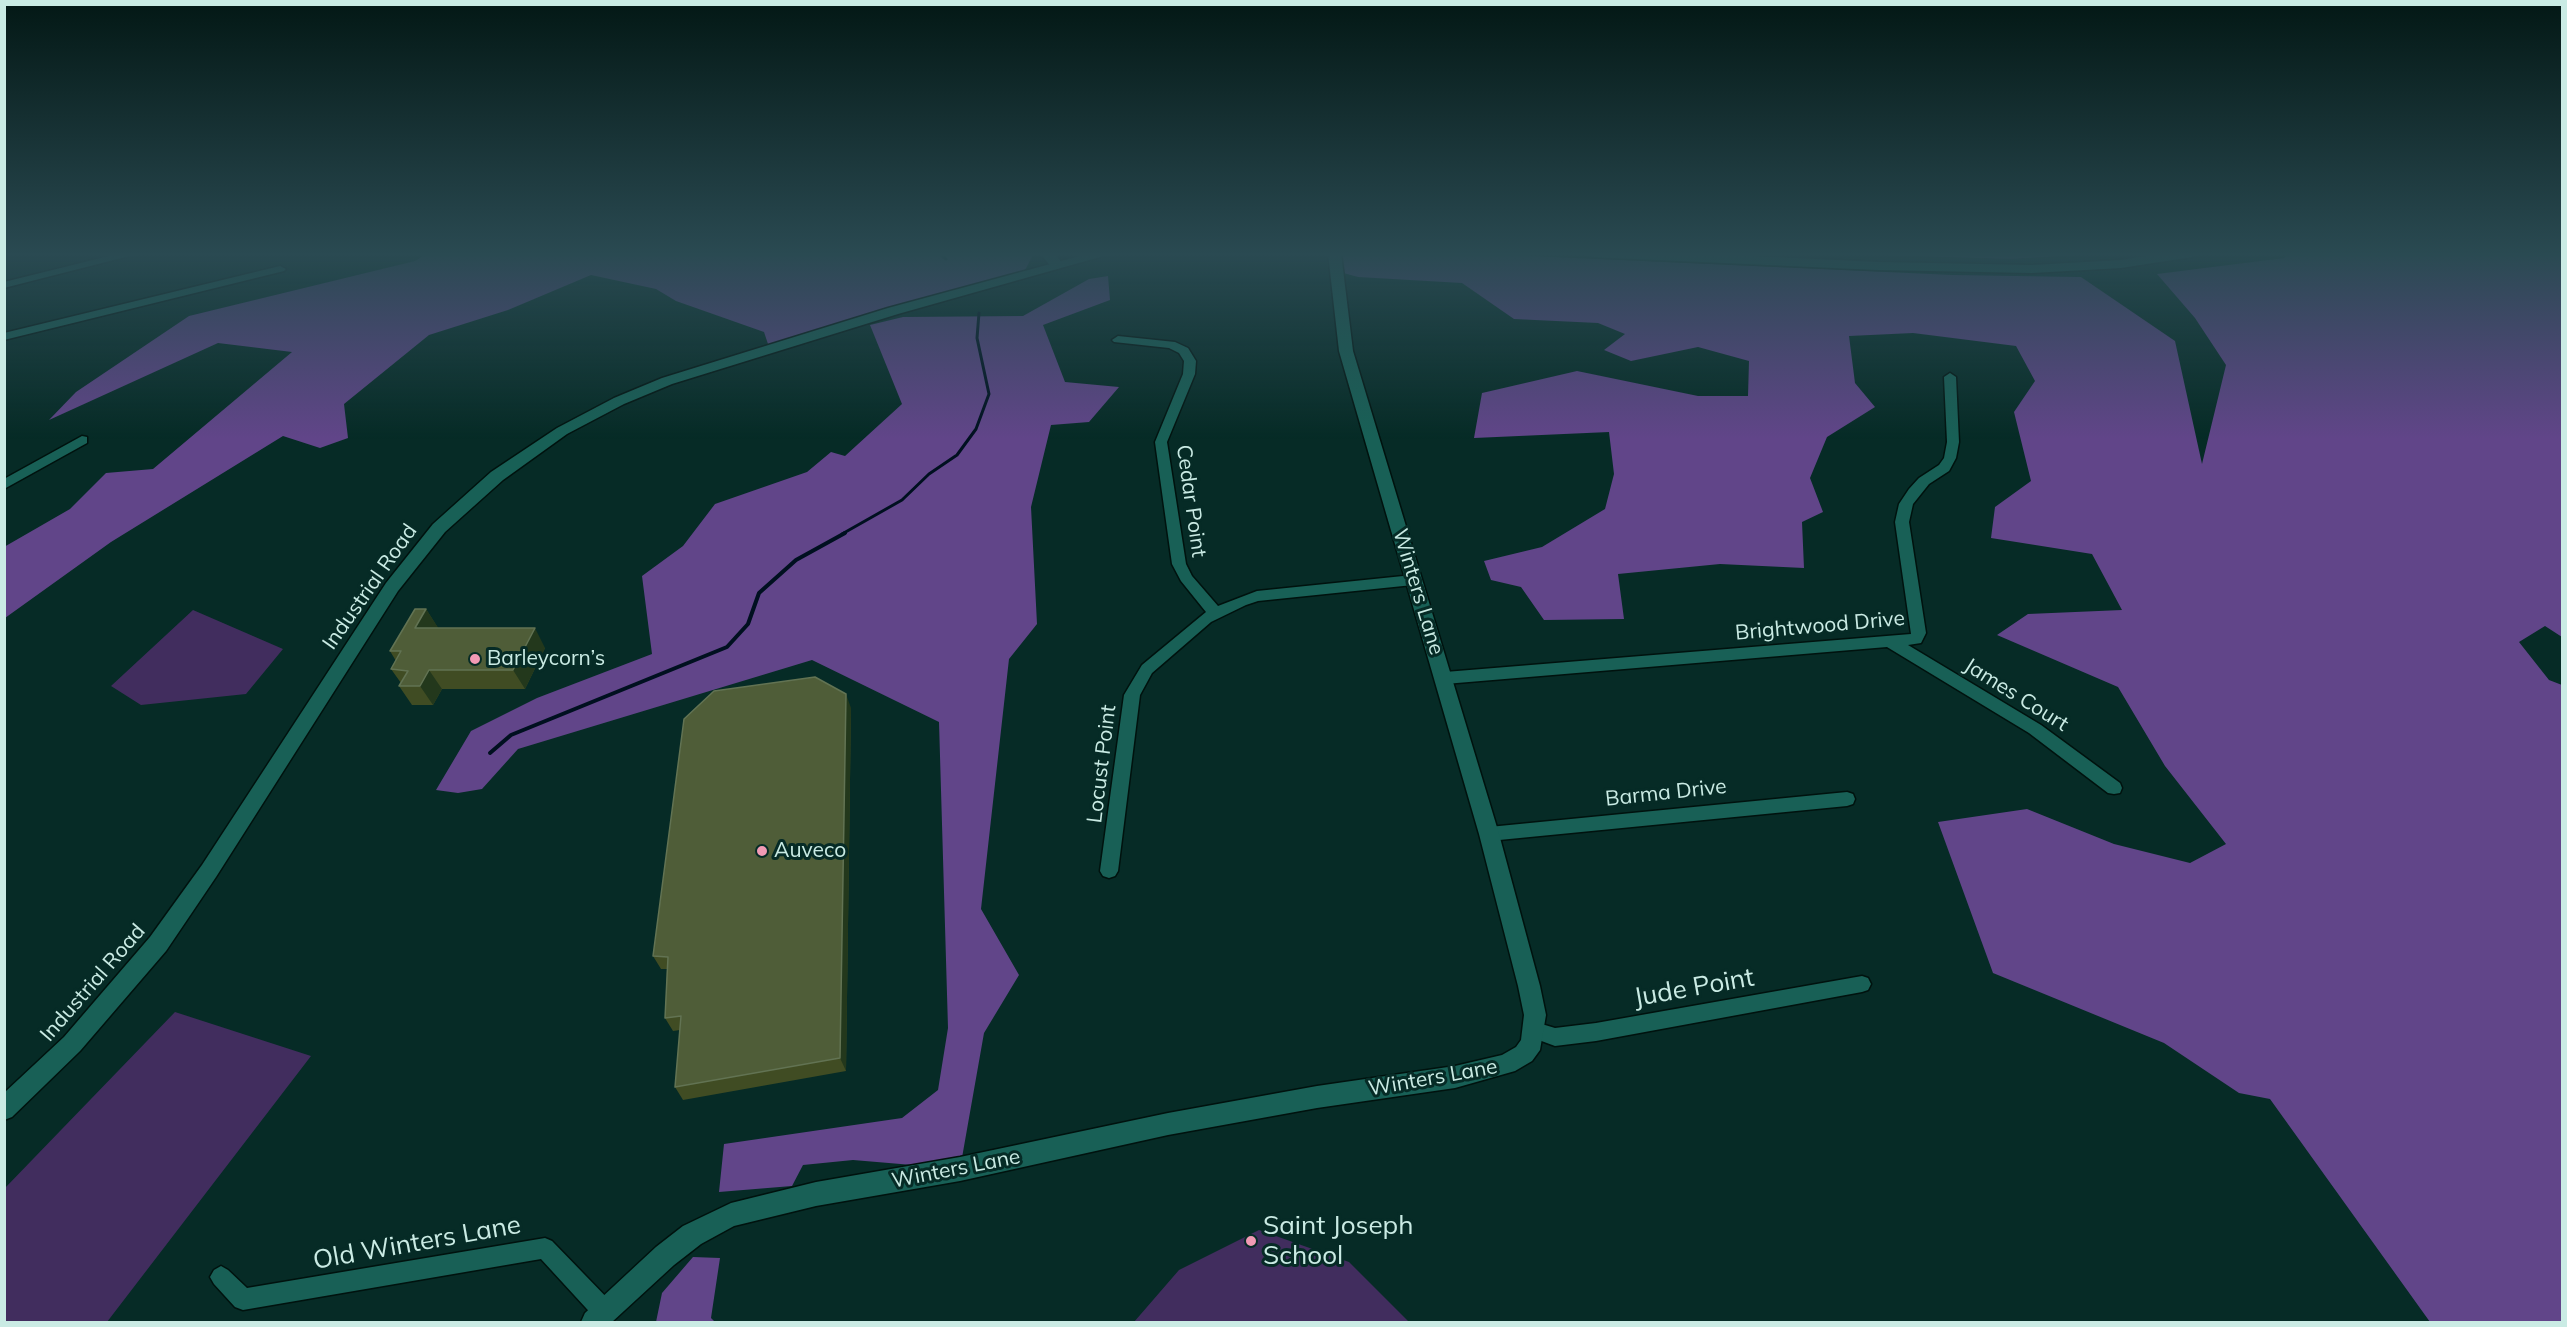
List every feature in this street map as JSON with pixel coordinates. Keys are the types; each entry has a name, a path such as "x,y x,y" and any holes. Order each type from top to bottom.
{"main road":[{"name":"Industrial Road","path":"4,1109 72,1044 158,944 215,861 392,587 439,528 497,476 562,430 646,389 872,315"},
{"name":"Winters Lane","path":"600,1318 665,1256 692,1236 731,1215 816,1194 960,1169 1168,1124 1317,1097 1455,1077 1516,1059 1532,1043 1535,1030 1529,986 1489,834 1346,351 1341,315"}],"street":[{"path":"4,337 94,315"},
{"name":"Cedar Point","path":"1118,340 1171,345 1184,351 1190,361 1189,374 1161,442 1161,450 1179,564 1185,578 1215,613"},
{"name":"Brightwood Drive","path":"1444,678 1916,639 1919,633 1902,522 1906,504 1914,492 1944,468 1950,458 1953,442 1950,377"},
{"path":"4,485 82,440"},
{"name":"Locust Point","path":"1109,871 1132,695 1147,669 1215,613 1257,596 1413,580"},
{"name":"James Court","path":"1892,642 2035,729 2114,788"},
{"name":"Barma Drive","path":"1489,834 1847,799"},
{"name":"Jude Point","path":"1535,1030 1555,1037 1596,1032 1862,984"},
{"name":"Old Winters Lane","path":"221,1277 243,1299 545,1248 600,1318"}],"shaded area":[{"path":"492,315 429,335 344,404 348,438 320,448 283,436 111,542 5,618 4,547 70,509 106,473 153,469 292,352 218,343 49,420 76,392 189,316"},
{"path":"716,315 881,315 769,347 764,332"},
{"path":"1070,315 1043,325 1065,382 1119,387 1089,422 1051,425 1031,507 1037,624 1009,659 981,909 1019,975 984,1033 960,1169 853,1160 803,1165 792,1186 719,1192 724,1144 902,1118 938,1090 948,1028 939,722 812,660 518,749 482,789 458,793 436,790 471,731 537,698 652,654 642,576 683,546 715,504 807,472 831,452 845,456 902,404 870,325 903,317"},
{"path":"1508,315 2137,315 2175,341 2202,464 2226,365 2192,315 2562,315 2562,637 2545,626 2519,642 2549,680 2562,685 2562,1322 2430,1322 2270,1099 2239,1093 2164,1043 1993,973 1938,822 2027,809 2114,844 2190,863 2226,844 2165,766 2118,687 1997,635 2028,614 2122,610 2092,554 1991,538 1995,507 2031,481 2014,412 2035,381 2016,346 1913,333 1849,336 1855,383 1875,407 1827,437 1810,478 1823,512 1802,522 1804,568 1720,564 1618,574 1624,619 1544,620 1521,587 1491,580 1484,561 1542,547 1605,509 1614,474 1609,432 1474,438 1482,393 1577,371 1698,396 1748,396 1749,361 1698,347 1631,361 1604,350 1625,334 1598,323 1514,319"},
{"path":"193,610 283,649 246,694 141,705 111,686"},
{"path":"175,1012 311,1056 107,1322 5,1322 5,1188"},
{"path":"1259,1230 1349,1262 1409,1322 1134,1322 1179,1270"},
{"path":"693,1257 720,1258 711,1318 715,1322 656,1322 662,1293"}],"building":[{"path":"415,609 426,609 415,628 535,628 513,670 429,670 420,686 399,686 408,671 391,669 401,651 390,651"},
{"name":"Auveco","path":"815,677 846,694 840,1058 675,1087 681,1016 665,1018 668,957 653,956 684,719 714,691"}],"waterway":[{"path":"842,534 902,500 929,474 957,455 976,429 989,394 977,338 979,315"},
{"path":"490,753 511,735 727,647 748,624 759,593 796,560 845,533"}],"place":[{"name":"Barleycorn’s","path":"475,659"},
{"name":"Auveco","path":"762,851"},
{"name":"Saint Joseph School","path":"1251,1241"}]}
